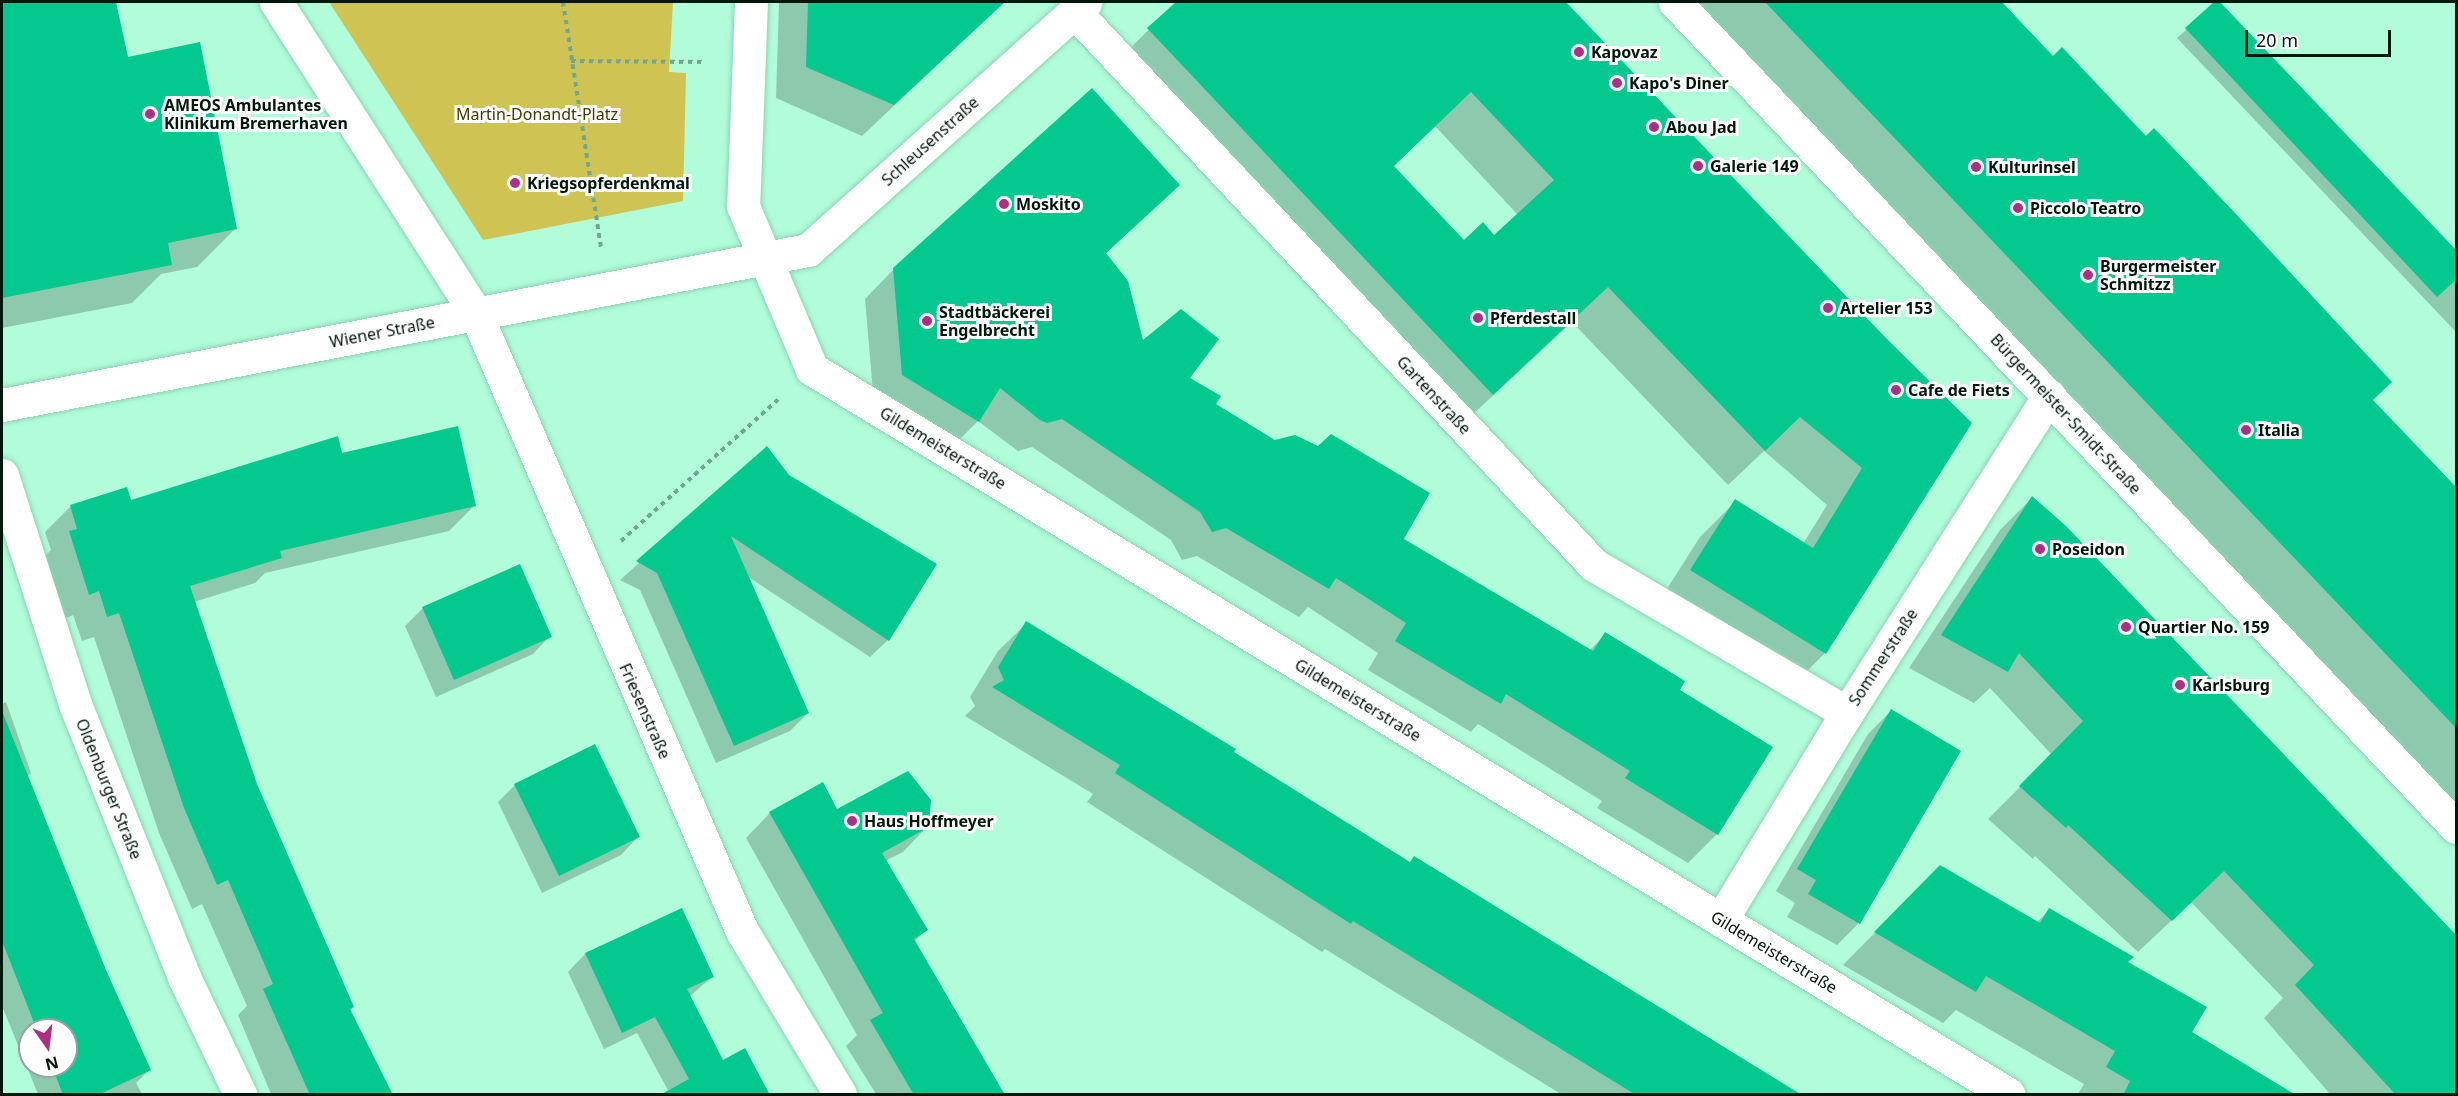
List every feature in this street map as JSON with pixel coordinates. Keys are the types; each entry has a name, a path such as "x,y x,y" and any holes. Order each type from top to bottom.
{"street":[{"name":"Friesenstraße","path":"276,2 476,314 585,573 742,931 840,1095"},
{"path":"751,2 743,206 763,259 812,369"},
{"name":"Bürgermeister-Smidt-Straße","path":"1676,2 2457,827"},
{"name":"Schleusenstraße","path":"763,259 808,250 1080,7"},
{"name":"Gartenstraße","path":"1080,7 1594,565 1847,713"},
{"name":"Wiener Straße","path":"2,405 763,259"},
{"name":"Gildemeisterstraße","path":"812,369 1721,920 1991,1091"},
{"name":"Sommerstraße","path":"1721,920 1847,713 2049,396"},
{"name":"Oldenburger Straße","path":"2,475 75,704 184,977 240,1095"}],"path":[{"path":"563,2 608,288"},
{"path":"571,61 750,63"},
{"path":"585,573 812,369"}],"green space":[{"name":"Martin-Donandt-Platz","path":"329,2 673,2 669,72 686,73 683,201 483,240"}],"building":[{"name":"AMEOS Ambulantes Klinikum Bremerhaven","path":"2,2 116,2 128,57 200,42 237,229 168,243 172,265 2,298"},
{"path":"808,2 1005,2 894,105 806,67"},
{"path":"1176,2 1566,2 1885,337 1972,423 1826,654 1690,570 1735,499 1813,548 1862,468 1800,417 1765,451 1608,287 1493,395 1147,28","holes":["1471,92 1554,180 1494,235 1483,222 1464,240 1394,166"]},
{"path":"1765,2 2002,2 2053,56 2062,47 2146,136 2154,128 2235,213 2392,382 2373,400 2457,488 2457,729"},
{"path":"2214,2 2220,2 2457,251 2457,279 2437,297 2185,28"},
{"path":"1092,88 1180,185 1106,253 1128,281 1143,340 1181,309 1219,339 1190,378 1221,396 1216,404 1275,440 1295,435 1318,446 1331,434 1430,493 1404,539 1593,651 1605,632 1685,681 1680,690 1773,747 1718,835 1625,778 1630,771 1506,694 1501,704 1395,641 1406,623 1336,578 1329,589 1226,528 1212,532 1200,512 1062,419 1047,423 1040,420 1000,388 979,422 902,375 893,268"},
{"path":"458,426 476,506 280,551 282,558 190,586 257,784 354,1007 350,1009 393,1095 310,1095 263,989 273,984 228,880 217,885 184,808 119,613 107,617 99,591 89,595 69,531 77,529 70,505 127,487 131,500 338,436 342,453"},
{"path":"767,446 789,475 937,564 889,641 731,536 809,713 734,746 657,573 636,561"},
{"path":"2032,496 2066,526 2457,936 2457,1095 2396,1095 2295,985 2314,965 2224,871 2172,921 2068,825 2066,828 2019,786 2083,721 2019,653 2008,672 1941,635"},
{"path":"520,564 552,637 454,680 422,607"},
{"path":"1026,621 1236,749 1234,752 1410,862 1414,856 1802,1095 1636,1095 1353,921 1351,924 1115,773 1120,765 992,687 1004,680 998,667"},
{"path":"1891,709 1961,751 1860,924 1808,894 1816,880 1797,869"},
{"path":"2,711 106,970 151,1070 98,1095 63,1095 57,1078 78,1078 78,1018 32,1018 2,941"},
{"path":"595,744 640,837 559,876 514,784"},
{"path":"908,771 931,800 929,827 882,853 928,930 914,939 1005,1095 914,1095 870,1020 883,1013 769,812 823,782 837,809"},
{"path":"1940,865 2040,923 2049,908 2134,957 2128,962 2207,1007 2192,1032 2296,1095 2123,1095 2130,1081 2106,1067 2115,1051 1986,976 1976,992 1874,932"},
{"path":"682,908 714,977 687,989 723,1060 745,1048 770,1095 660,1095 689,1079 655,1017 622,1033 585,953"}],"place":[{"name":"Kapovaz","path":"1579,52"},
{"name":"Kapo's Diner","path":"1617,83"},
{"name":"AMEOS Ambulantes Klinikum Bremerhaven","path":"150,114"},
{"name":"Abou Jad","path":"1654,127"},
{"name":"Galerie 149","path":"1698,166"},
{"name":"Kulturinsel","path":"1976,167"},
{"name":"Kriegsopferdenkmal","path":"515,183"},
{"name":"Moskito","path":"1004,204"},
{"name":"Piccolo Teatro","path":"2018,208"},
{"name":"Burgermeister Schmitzz","path":"2088,275"},
{"name":"Artelier 153","path":"1828,308"},
{"name":"Pferdestall","path":"1478,318"},
{"name":"Stadtbäckerei Engelbrecht","path":"927,321"},
{"name":"Cafe de Fiets","path":"1896,390"},
{"name":"Italia","path":"2246,430"},
{"name":"Poseidon","path":"2040,549"},
{"name":"Quartier No. 159","path":"2126,627"},
{"name":"Karlsburg","path":"2180,685"},
{"name":"Haus Hoffmeyer","path":"852,821"}]}
